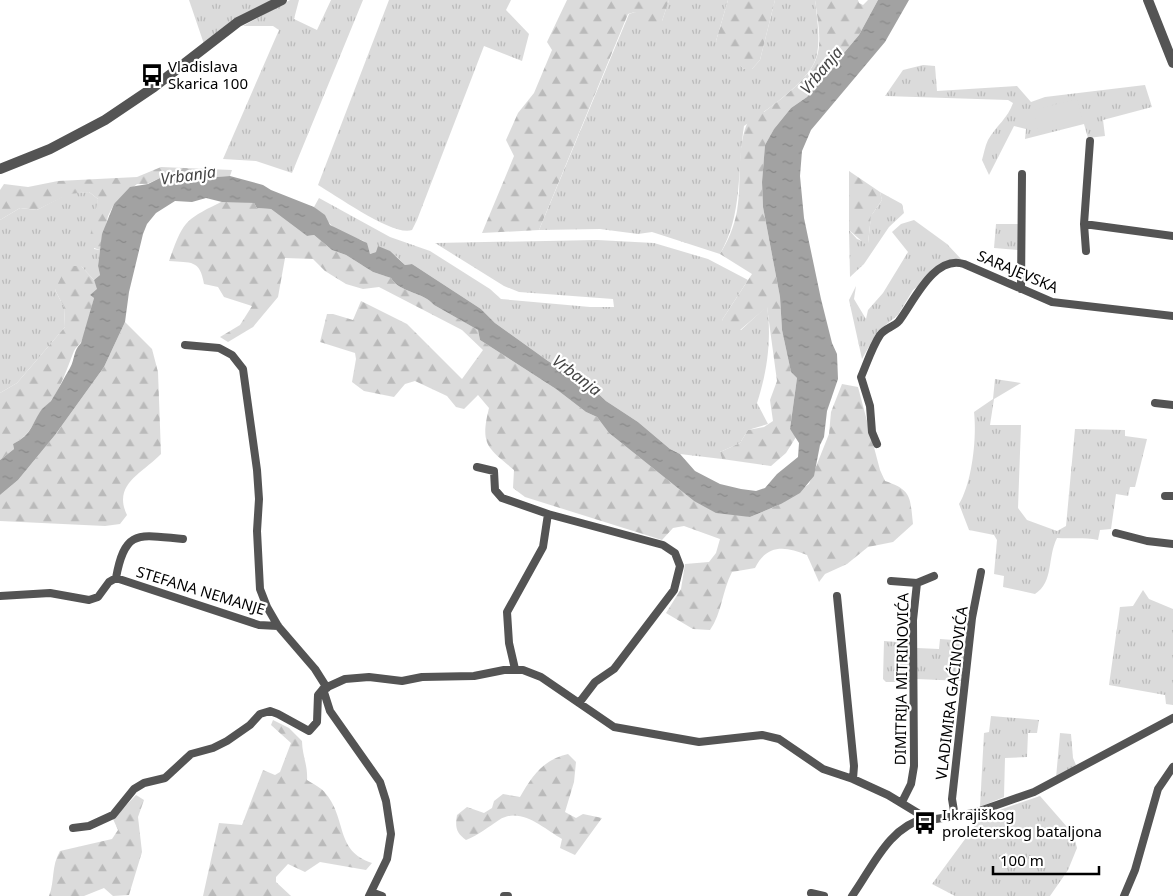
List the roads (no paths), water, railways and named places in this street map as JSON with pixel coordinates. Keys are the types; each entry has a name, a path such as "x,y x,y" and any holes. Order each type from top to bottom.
{"street":[{"path":"0,169 50,150 105,120 154,87 238,22 282,0"},
{"path":"1148,0 1173,63"},
{"path":"1086,251 1084,224 1090,141"},
{"path":"1021,289 1022,174"},
{"path":"1084,224 1173,236"},
{"name":"SARAJEVSKA","path":"877,444 872,432 870,406 861,377 879,336 898,322 925,282 948,265 960,263 1058,304 1173,316"},
{"name":"STEFANA NEMANJE","path":"185,345 219,348 232,355 242,369 257,470 259,499 256,531 260,589 267,607 278,626 316,669 325,688"},
{"path":"1155,403 1173,405"},
{"path":"476,468 494,471 495,490 499,496 548,514 664,545 675,553 680,566 674,590 614,669 595,682 579,703"},
{"path":"515,668 509,643 507,612 543,547 548,514"},
{"path":"1116,532 1147,541 1173,544"},
{"name":"STEFANA NEMANJE","path":"116,578 120,558 128,542 134,538 153,536 183,539"},
{"name":"VLADIMIRA GAĆINOVIĆA","path":"955,817 952,799 972,618 981,572"},
{"name":"DIMITRIJA MITRINOVIĆA","path":"891,581 917,583 934,576"},
{"name":"STEFANA NEMANJE","path":"0,596 50,593 89,600 98,597 109,582 116,578 259,625 278,626"},
{"name":"DIMITRIJA MITRINOVIĆA","path":"902,802 911,784 914,766 913,620 917,583"},
{"path":"836,596 854,766 853,779"},
{"path":"73,828 89,826 113,814 134,789 144,783 165,778 191,754 227,741 250,725 260,714 270,711 309,731 317,722 318,695 325,688 345,679 402,681 422,677 474,676 515,668 541,677 614,727 699,742 762,735 779,739 823,769 853,779 902,802 926,818"},
{"path":"325,688 330,711 380,782 386,801 391,834 387,860 370,894 382,896"},
{"path":"852,896 886,844 912,823 926,818 955,817 1002,804 1048,786 1173,718"},
{"path":"1124,896 1135,870 1158,789 1173,767"},
{"path":"912,809 914,815 912,823"},
{"path":"811,893 824,896"}],"water":[{"path":"878,0 909,0 885,42 811,130 802,151 800,176 804,218 821,299 832,343 837,354 838,379 827,411 824,437 820,445 814,476 800,493 781,504 750,517 716,513 694,501 609,433 597,417 586,412 556,389 480,340 478,330 434,305 424,297 400,287 391,278 373,272 346,255 332,250 314,235 307,236 271,209 257,208 254,203 222,202 206,198 192,202 175,201 156,213 147,224 129,292 125,322 104,367 55,435 18,480 0,495 0,460 14,449 13,444 28,432 42,409 51,401 72,365 81,343 94,298 90,295 97,289 94,280 100,275 98,266 102,234 114,204 130,187 148,184 160,178 173,180 230,176 263,185 314,207 325,215 330,225 367,243 370,254 376,252 378,246 390,251 405,265 412,264 481,309 495,323 548,361 590,386 606,401 638,422 670,449 680,454 695,471 720,484 756,491 765,488 777,474 798,457 799,443 790,429 797,378 791,372 782,330 780,297 763,207 762,182 765,145 774,129 791,108 807,97 859,35"}],"place":[{"name":"Vladislava Skarica 100","path":"152,75"},
{"name":"I krajiškog proleterskog bataljona","path":"925,823"}],"water label":[{"name":"Vrbanja","path":"821,70"},
{"name":"Vrbanja","path":"188,175"},
{"name":"Vrbanja","path":"577,375"}]}
